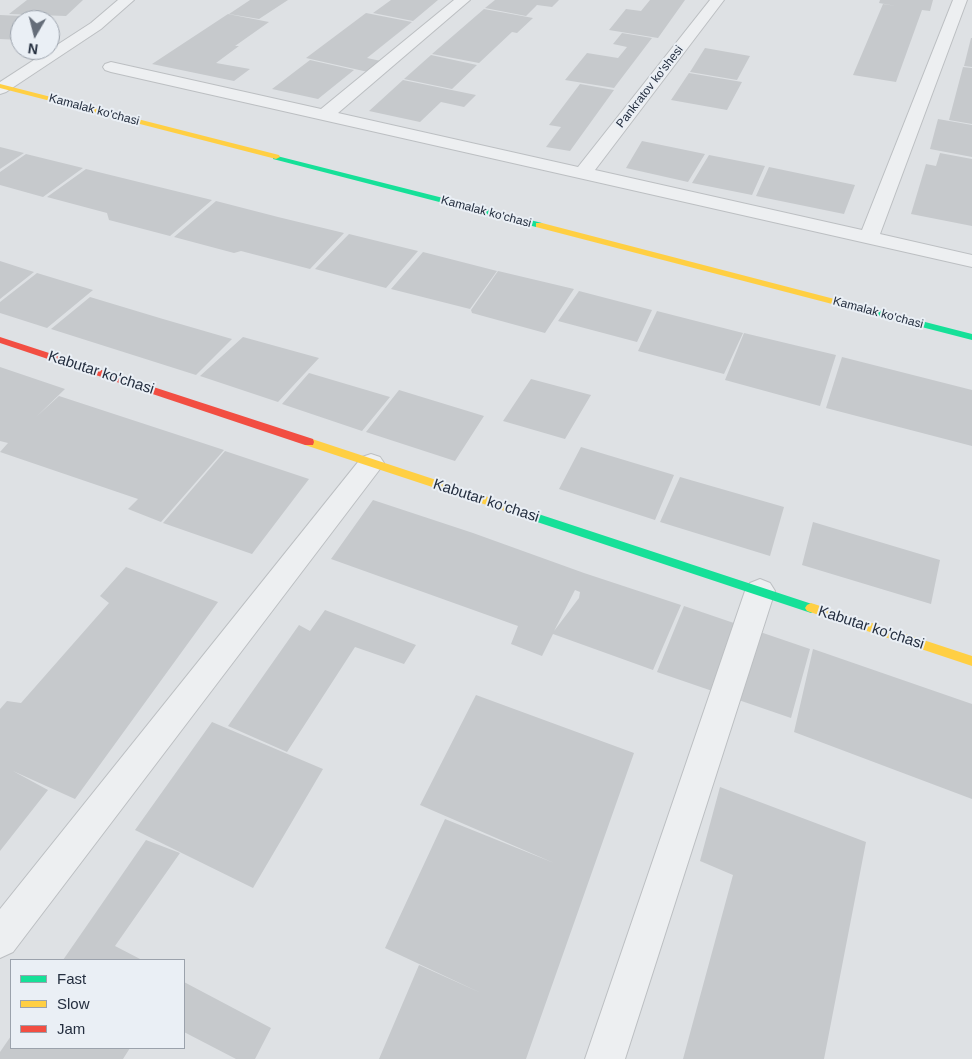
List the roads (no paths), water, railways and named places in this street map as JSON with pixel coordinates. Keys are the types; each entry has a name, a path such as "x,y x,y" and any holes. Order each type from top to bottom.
{"street":[{"path":"1,87 96,26 127,0"},
{"path":"325,115 463,0"},
{"name":"Pankratov ko'shesi","path":"583,174 717,0"},
{"path":"869,238 960,0"},
{"path":"111,67 972,261"},
{"name":"Kamalak ko'chasi","path":"1,87 972,337"},
{"name":"Kabutar ko'chasi","path":"0,340 972,661"},
{"path":"0,939 371,462"},
{"path":"605,1059 760,591"}]}
